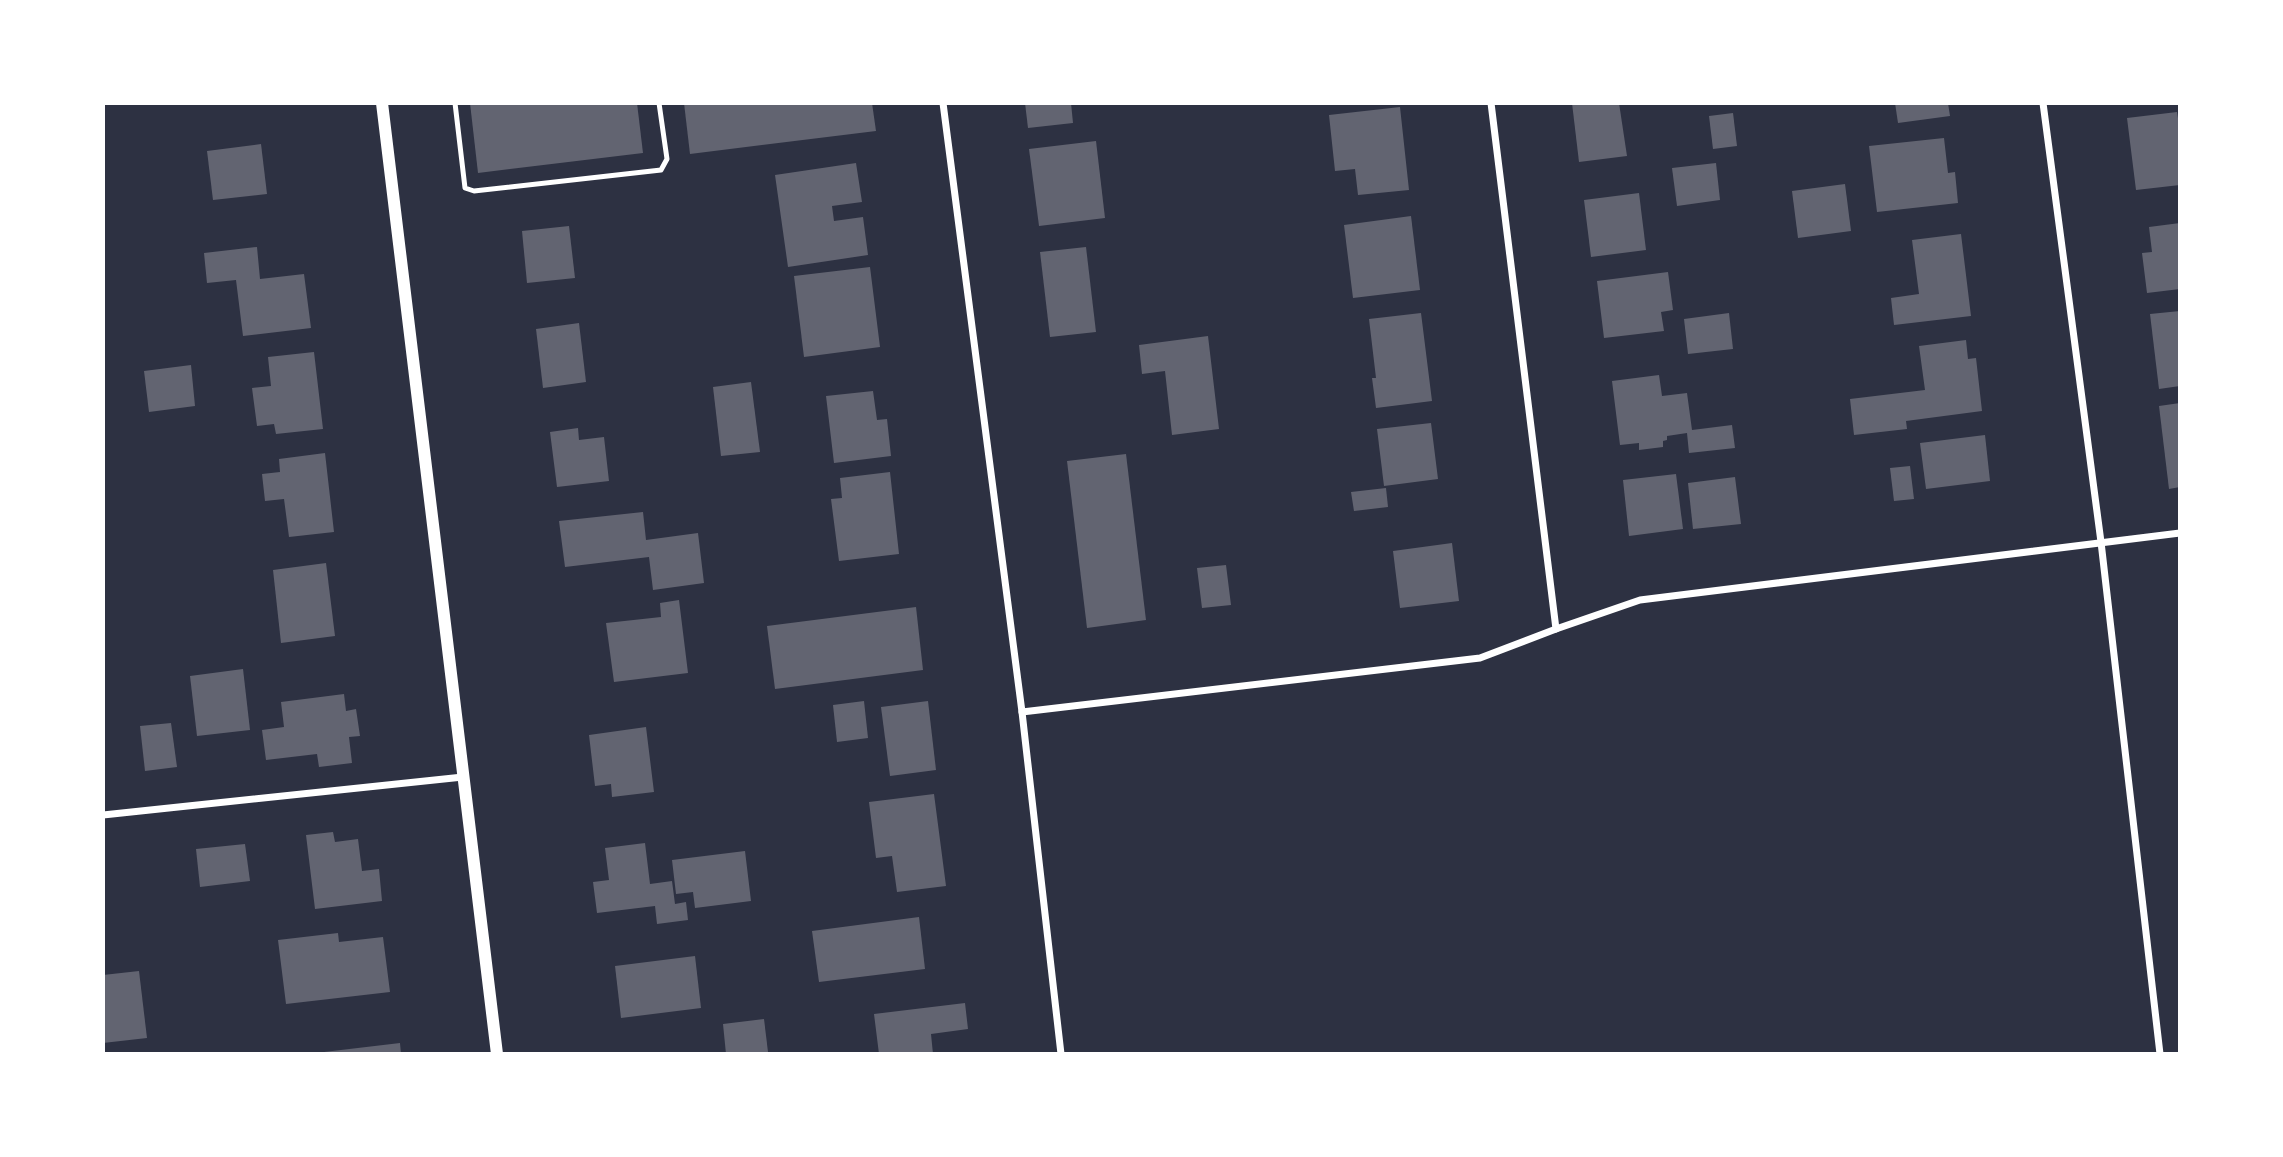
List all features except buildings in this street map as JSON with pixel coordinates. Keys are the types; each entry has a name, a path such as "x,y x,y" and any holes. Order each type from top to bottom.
{"street":[{"path":"382,103 497,1054"},
{"path":"943,103 1022,712 1061,1054"},
{"path":"1491,103 1556,629"},
{"path":"2043,103 2101,542 2160,1054"},
{"path":"1022,712 1480,658 1640,600 2180,533"},
{"path":"103,815 463,777"}],"lane":[{"path":"455,103 465,188 474,191 661,170 667,159 659,103"}]}
